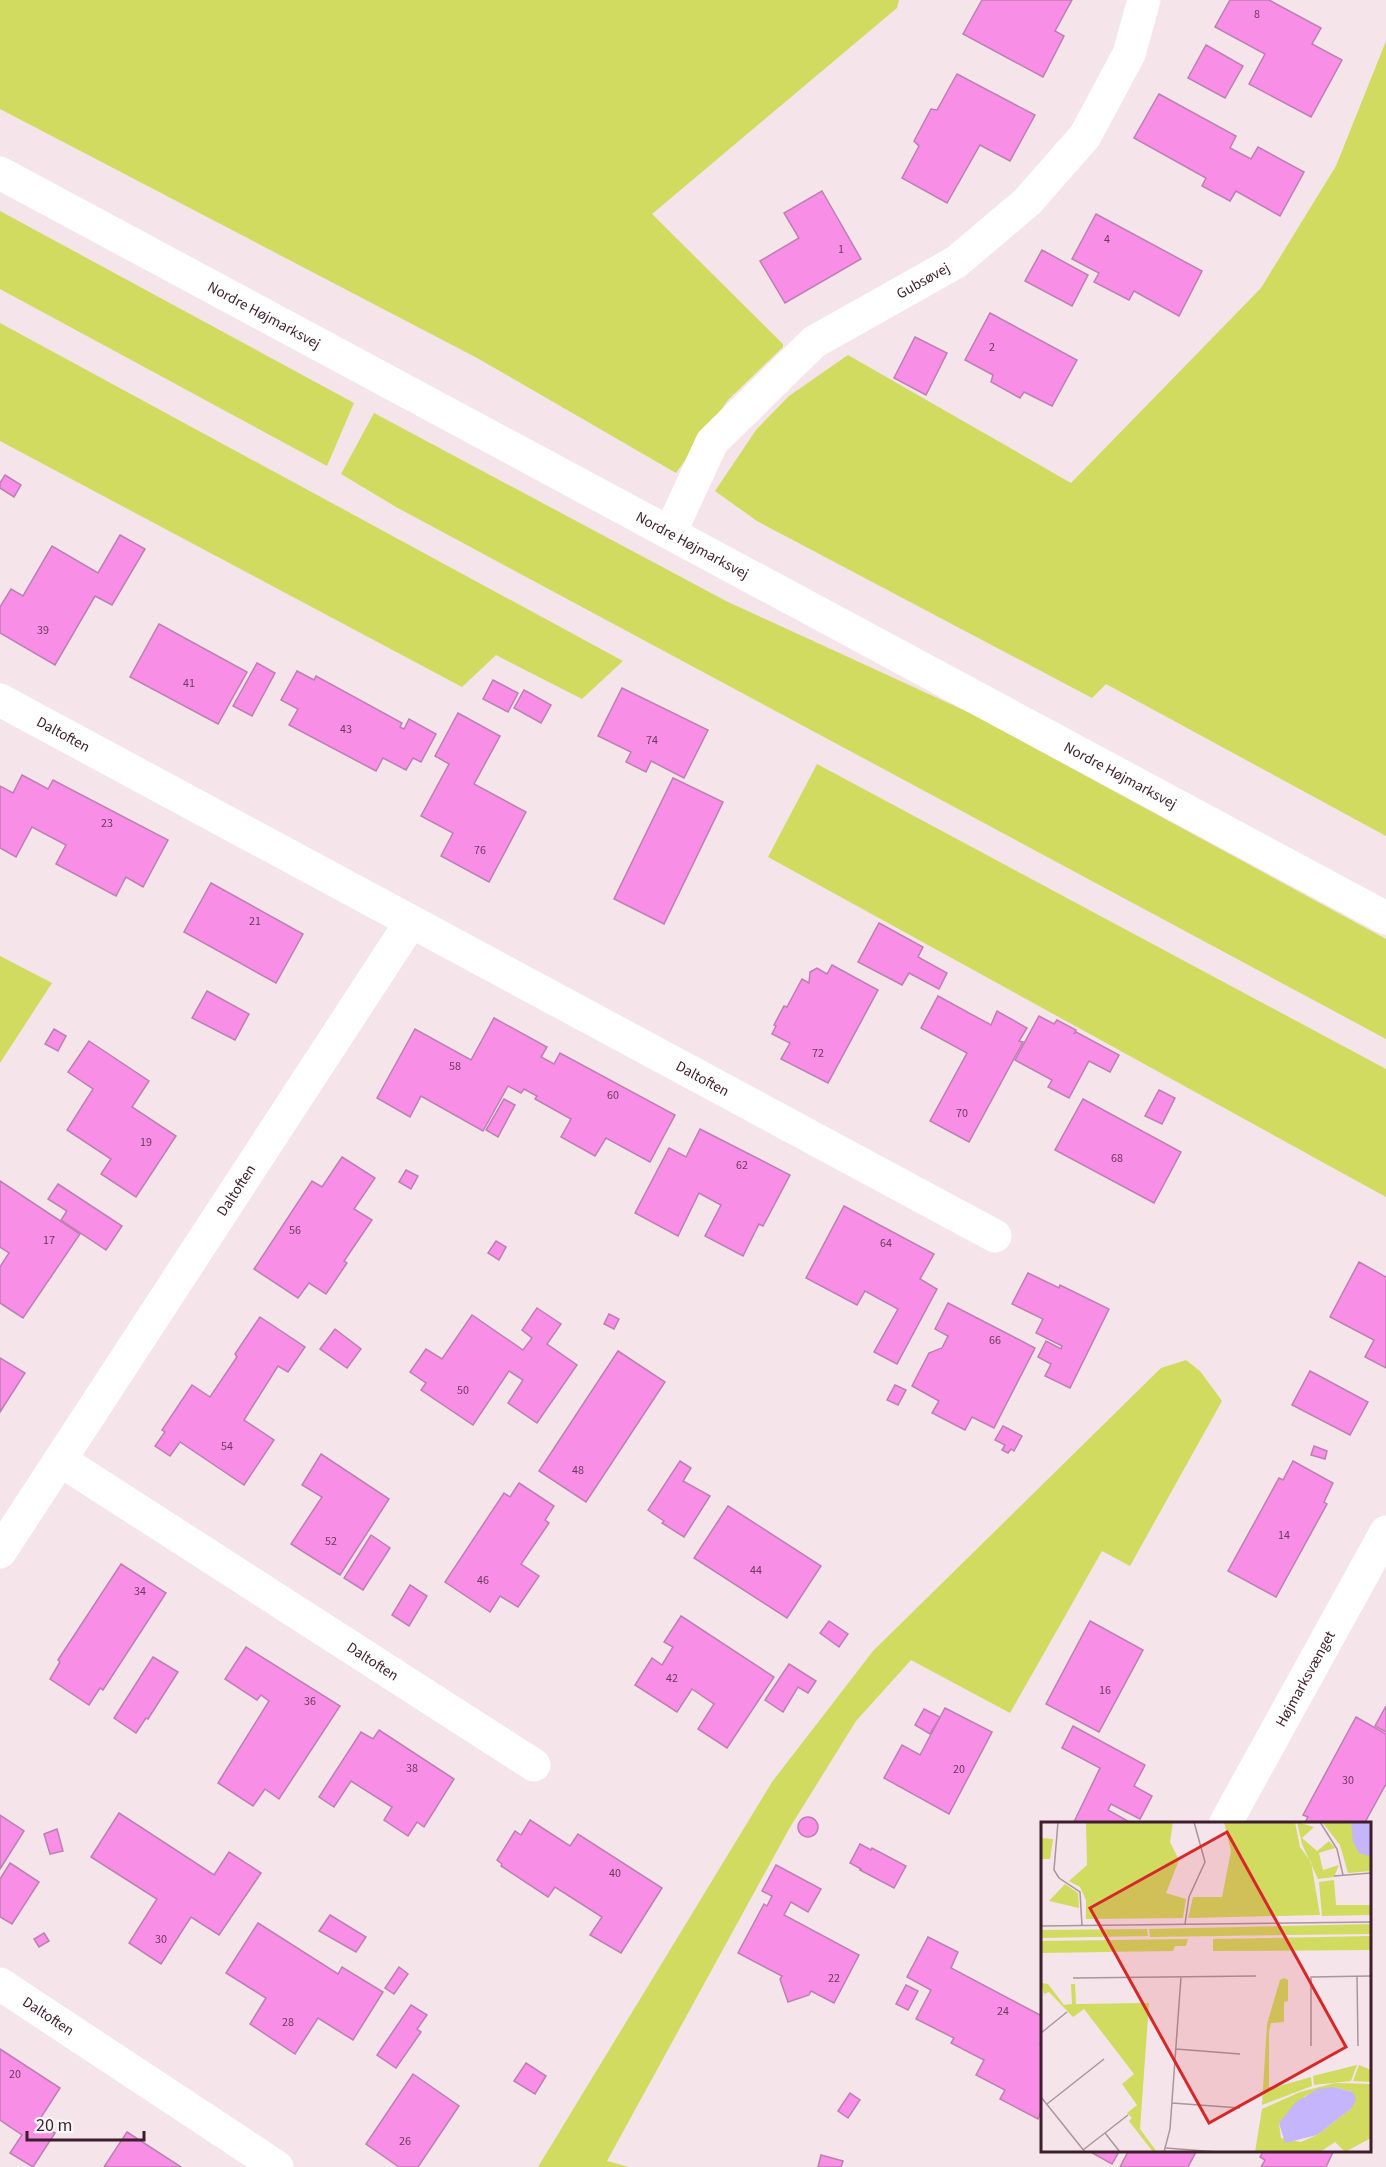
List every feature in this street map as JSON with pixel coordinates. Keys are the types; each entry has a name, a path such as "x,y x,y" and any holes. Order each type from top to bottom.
{"street":[{"name":"Gubsøvej","path":"670,533 712,442 814,342 956,262 1034,194 1085,136 1130,54 1144,0"},
{"name":"Nordre Højmarksvej","path":"0,173 1386,918"},
{"name":"Daltoften","path":"0,700 994,1236"},
{"name":"Daltoften","path":"0,1552 411,921"},
{"name":"Daltoften","path":"60,1460 534,1765"},
{"name":"Højmarksvænget","path":"1226,1822 1386,1532"},
{"name":"Daltoften","path":"0,1984 277,2167"}],"green space":[{"path":"0,0 899,0 897,8 652,214 783,344 783,347 728,400 676,473 479,359 0,109"},
{"path":"1386,41 1386,836 1106,684 1092,698 757,521 715,491 756,430 789,396 848,355 1071,483 1261,288 1336,166"},
{"path":"0,211 354,403 327,466 0,289"},
{"path":"0,323 623,661 582,699 496,655 462,687 0,441"},
{"path":"374,413 726,601 970,713 1386,939 1386,1039 396,507 341,474"},
{"path":"817,764 1386,1069 1386,1197 768,857"},
{"path":"0,956 52,983 0,1063"},
{"path":"1186,1360 1200,1371 1222,1401 1130,1566 1102,1551 1010,1713 911,1660 856,1721 789,1829 607,2161 629,2167 538,2167 772,1782 873,1651 1161,1368"}],"building":[{"path":"982,0 1072,0 1055,31 1064,36 1043,77 963,34"},
{"path":"1230,0 1269,0 1321,28 1312,44 1342,60 1311,117 1249,84 1265,54 1215,27"},
{"path":"1206,45 1243,66 1225,98 1188,78"},
{"path":"957,74 1035,115 1010,161 980,145 947,203 902,178 919,146 914,141 931,109 937,110"},
{"path":"1159,94 1236,136 1230,148 1251,159 1258,147 1304,172 1280,216 1236,191 1230,201 1202,186 1206,178 1134,138"},
{"path":"822,191 861,259 785,303 760,261 799,238 784,213"},
{"path":"1096,214 1202,271 1179,316 1134,291 1129,300 1094,282 1099,273 1072,259"},
{"path":"1042,250 1088,275 1072,306 1025,281"},
{"path":"990,313 1077,360 1052,406 1024,392 1020,398 991,382 993,375 965,360"},
{"path":"915,337 947,353 926,395 894,378"},
{"path":"5,475 21,485 14,497 0,488"},
{"path":"120,535 145,549 112,605 95,596 55,665 0,633 0,607 11,589 23,596 52,546 98,573"},
{"path":"159,624 247,672 218,724 130,677"},
{"path":"257,663 275,673 252,716 233,706"},
{"path":"297,671 314,680 316,676 402,723 400,727 404,729 409,719 436,734 421,762 413,758 406,770 383,758 376,771 289,725 298,709 281,700"},
{"path":"493,680 518,693 508,712 483,699"},
{"path":"622,688 708,730 684,778 651,761 646,772 626,762 631,752 598,736"},
{"path":"524,690 551,705 541,723 514,708"},
{"path":"458,713 500,736 474,784 526,812 489,882 441,856 453,833 421,816 449,764 435,756"},
{"path":"22,775 48,789 53,780 168,840 143,887 126,877 116,896 56,864 66,845 32,827 16,857 0,848 0,786 13,793"},
{"path":"673,778 723,802 664,924 614,899"},
{"path":"211,883 303,934 276,983 184,932"},
{"path":"879,923 923,947 918,957 947,973 939,989 909,973 902,985 858,962"},
{"path":"832,965 878,990 828,1083 781,1059 790,1043 772,1034 784,1006 787,1007 802,979 809,983 810,972 817,968 827,974"},
{"path":"207,991 249,1014 235,1040 192,1018"},
{"path":"938,996 991,1025 997,1011 1027,1028 1019,1041 1023,1042 969,1142 930,1121 967,1053 921,1028"},
{"path":"1039,1016 1054,1024 1057,1020 1076,1030 1074,1034 1076,1032 1119,1055 1110,1072 1089,1061 1069,1098 1048,1087 1052,1080 1015,1060"},
{"path":"494,1018 547,1047 541,1057 554,1064 560,1053 675,1115 650,1162 606,1138 595,1156 561,1137 571,1119 535,1099 537,1096 524,1089 521,1093 508,1086 483,1131 421,1096 410,1117 377,1098 415,1029 471,1060"},
{"path":"54,1029 66,1036 58,1051 45,1044"},
{"path":"89,1041 149,1081 132,1107 176,1136 136,1197 101,1174 111,1159 67,1130 93,1089 68,1072"},
{"path":"1159,1090 1175,1098 1162,1124 1145,1116"},
{"path":"504,1099 515,1105 498,1137 486,1130"},
{"path":"1083,1099 1181,1152 1154,1203 1055,1150"},
{"path":"700,1129 790,1175 763,1226 759,1224 743,1256 705,1236 721,1205 699,1193 678,1236 635,1213 669,1148 686,1157"},
{"path":"342,1157 375,1178 354,1209 372,1220 344,1261 347,1263 326,1294 309,1283 298,1298 254,1269 312,1181 322,1187"},
{"path":"406,1170 418,1176 411,1189 399,1182"},
{"path":"0,1181 80,1234 23,1318 0,1303 0,1267 9,1253 0,1247"},
{"path":"58,1184 122,1226 106,1250 61,1220 67,1211 48,1199"},
{"path":"844,1206 934,1254 920,1279 937,1289 897,1364 874,1352 898,1309 865,1291 857,1305 806,1278"},
{"path":"496,1241 506,1247 499,1260 488,1253"},
{"path":"1359,1262 1386,1277 1386,1368 1365,1357 1374,1340 1330,1317"},
{"path":"1028,1273 1059,1288 1060,1285 1109,1309 1070,1388 1045,1376 1051,1364 1038,1357 1046,1341 1061,1349 1062,1346 1036,1333 1043,1319 1012,1304"},
{"path":"948,1303 1035,1348 994,1428 972,1417 965,1430 932,1413 939,1401 912,1386 929,1353 942,1348 948,1336 935,1329"},
{"path":"537,1308 561,1324 547,1344 577,1365 537,1423 508,1403 523,1380 509,1371 473,1425 421,1390 426,1383 410,1372 426,1349 442,1359 472,1315 523,1350 532,1338 522,1330"},
{"path":"609,1314 619,1319 614,1329 604,1324"},
{"path":"260,1317 305,1347 288,1372 278,1366 244,1420 274,1440 244,1485 180,1442 170,1456 155,1446 165,1432 162,1430 192,1385 210,1397"},
{"path":"335,1329 361,1349 347,1368 320,1349"},
{"path":"618,1351 665,1382 586,1502 539,1471"},
{"path":"0,1358 25,1373 0,1412"},
{"path":"1310,1371 1368,1402 1350,1435 1292,1405"},
{"path":"895,1385 906,1390 898,1405 887,1400"},
{"path":"1003,1426 1022,1436 1014,1451 1011,1449 1008,1453 1002,1450 1005,1445 995,1440"},
{"path":"1314,1446 1327,1451 1325,1459 1311,1455"},
{"path":"321,1454 389,1499 340,1575 291,1544 322,1497 302,1485"},
{"path":"680,1461 691,1468 683,1481 710,1496 684,1537 662,1523 664,1521 648,1510"},
{"path":"1293,1461 1333,1483 1324,1502 1327,1504 1276,1597 1228,1571 1279,1478 1283,1480"},
{"path":"519,1483 554,1506 545,1520 549,1523 521,1564 539,1576 518,1607 500,1596 490,1612 445,1582 504,1493 510,1497"},
{"path":"728,1506 821,1566 787,1618 694,1558"},
{"path":"371,1535 390,1548 363,1590 344,1578"},
{"path":"121,1564 166,1593 103,1690 100,1688 89,1705 50,1679 60,1662 58,1660"},
{"path":"410,1585 427,1596 409,1626 392,1615"},
{"path":"681,1616 774,1677 727,1748 698,1729 714,1704 692,1689 677,1712 635,1685 652,1658 662,1665 673,1647 664,1642"},
{"path":"829,1621 848,1634 839,1647 820,1633"},
{"path":"1090,1621 1143,1650 1099,1732 1046,1704"},
{"path":"246,1647 340,1706 279,1799 265,1789 253,1806 218,1783 269,1701 261,1695 257,1700 225,1679"},
{"path":"153,1657 178,1672 148,1719 146,1718 136,1733 114,1718"},
{"path":"789,1664 816,1681 808,1693 798,1687 783,1712 765,1700"},
{"path":"1386,1706 1386,1732 1375,1726"},
{"path":"945,1708 992,1732 949,1814 884,1778 902,1745 920,1755"},
{"path":"924,1709 940,1717 930,1734 915,1725"},
{"path":"1356,1717 1386,1734 1386,1784 1365,1822 1305,1822 1308,1817 1303,1815"},
{"path":"1073,1726 1145,1765 1134,1786 1152,1796 1140,1819 1111,1804 1108,1810 1129,1822 1074,1822 1100,1768 1062,1748"},
{"path":"379,1730 454,1779 424,1827 417,1822 408,1836 384,1820 392,1807 351,1781 334,1807 319,1797 361,1732 373,1739"},
{"path":"119,1813 214,1875 229,1852 261,1873 219,1935 191,1917 161,1964 129,1943 157,1899 91,1857"},
{"path":"0,1815 24,1831 0,1869"},
{"path":"804,1817 812,1817 818,1823 818,1831 812,1837 804,1837 798,1831 798,1823"},
{"path":"530,1820 570,1846 578,1834 662,1888 621,1953 590,1935 602,1917 555,1887 548,1897 501,1866 502,1864 497,1860 515,1831 521,1835"},
{"path":"57,1829 63,1851 50,1854 44,1834"},
{"path":"860,1844 906,1866 894,1888 850,1863"},
{"path":"10,1863 39,1882 12,1924 0,1917 0,1879"},
{"path":"776,1865 821,1889 808,1912 791,1902 784,1915 859,1955 834,2003 811,1991 809,1995 788,2002 780,1979 782,1976 738,1953 764,1904 767,1906 772,1896 762,1891"},
{"path":"330,1915 366,1937 356,1952 319,1931"},
{"path":"258,1923 338,1974 342,1967 383,1992 353,2040 318,2018 295,2054 250,2024 266,1998 226,1973"},
{"path":"44,1933 49,1941 39,1947 34,1939"},
{"path":"928,1937 958,1952 951,1968 1041,2015 1041,2112 1038,2119 1000,2099 1005,2090 976,2075 984,2060 951,2043 954,2038 916,2019 931,1990 907,1977"},
{"path":"399,1967 408,1974 394,1994 385,1988"},
{"path":"906,1985 918,1991 908,2010 896,2004"},
{"path":"411,2005 427,2015 417,2029 421,2032 396,2068 377,2055"},
{"path":"0,2049 60,2088 38,2122 55,2133 33,2167 10,2153 22,2135 0,2120"},
{"path":"526,2063 546,2076 535,2094 514,2081"},
{"path":"413,2074 459,2106 418,2167 399,2167 366,2144"},
{"path":"850,2093 860,2100 848,2118 838,2111"},
{"path":"127,2132 181,2167 104,2167"},
{"path":"1091,2152 1119,2152 1112,2164"},
{"path":"1128,2152 1196,2152 1188,2167 1120,2167"},
{"path":"1263,2152 1333,2152 1326,2167 1261,2167 1265,2160 1260,2157"},
{"path":"821,2155 843,2161 841,2167 818,2167"}]}
